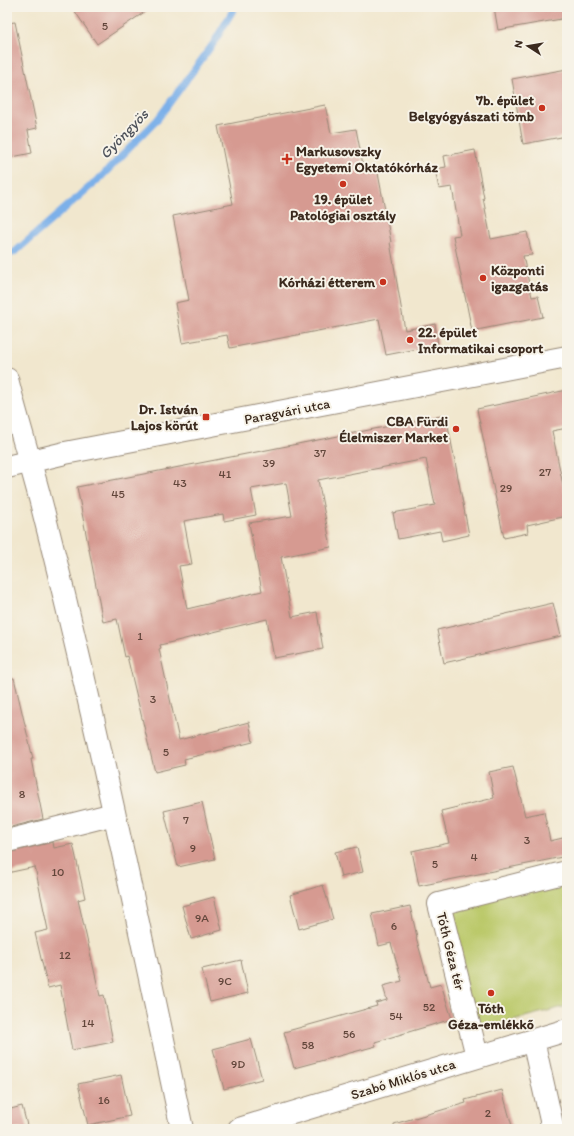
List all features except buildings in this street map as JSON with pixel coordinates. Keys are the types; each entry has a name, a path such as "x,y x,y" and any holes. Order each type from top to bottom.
{"street":[{"name":"Paragvári utca","path":"7,467 65,453 567,357"},
{"path":"7,379 43,507 114,814 182,1129"},
{"path":"7,841 114,814"},
{"name":"Tóth Géza tér","path":"477,1056 439,904 567,872"},
{"name":"Szabó Miklós utca","path":"239,1129 567,1030"},
{"path":"533,1040 553,1129"}],"green space":[{"path":"564,875 567,885 567,1006 474,1030 442,907"}],"waterway":[{"name":"Gyöngyös","path":"7,256 16,251 101,177 157,120 213,44 235,7"}],"place":[{"name":"7b. épület Belgyógyászati tömb","path":"542,108"},
{"name":"Markusovszky Egyetemi Oktatókórház","path":"287,159"},
{"name":"19. épület Patológiai osztály","path":"343,184"},
{"name":"Központi igazgatás","path":"483,278"},
{"name":"Kórházi étterem","path":"383,282"},
{"name":"22. épület Informatikai csoport","path":"410,340"},
{"name":"Dr. István Lajos körút","path":"206,417"},
{"name":"CBA Fürdi Élelmiszer Market","path":"456,429"},
{"name":"Tóth Géza-emlékkő","path":"491,993"}]}
